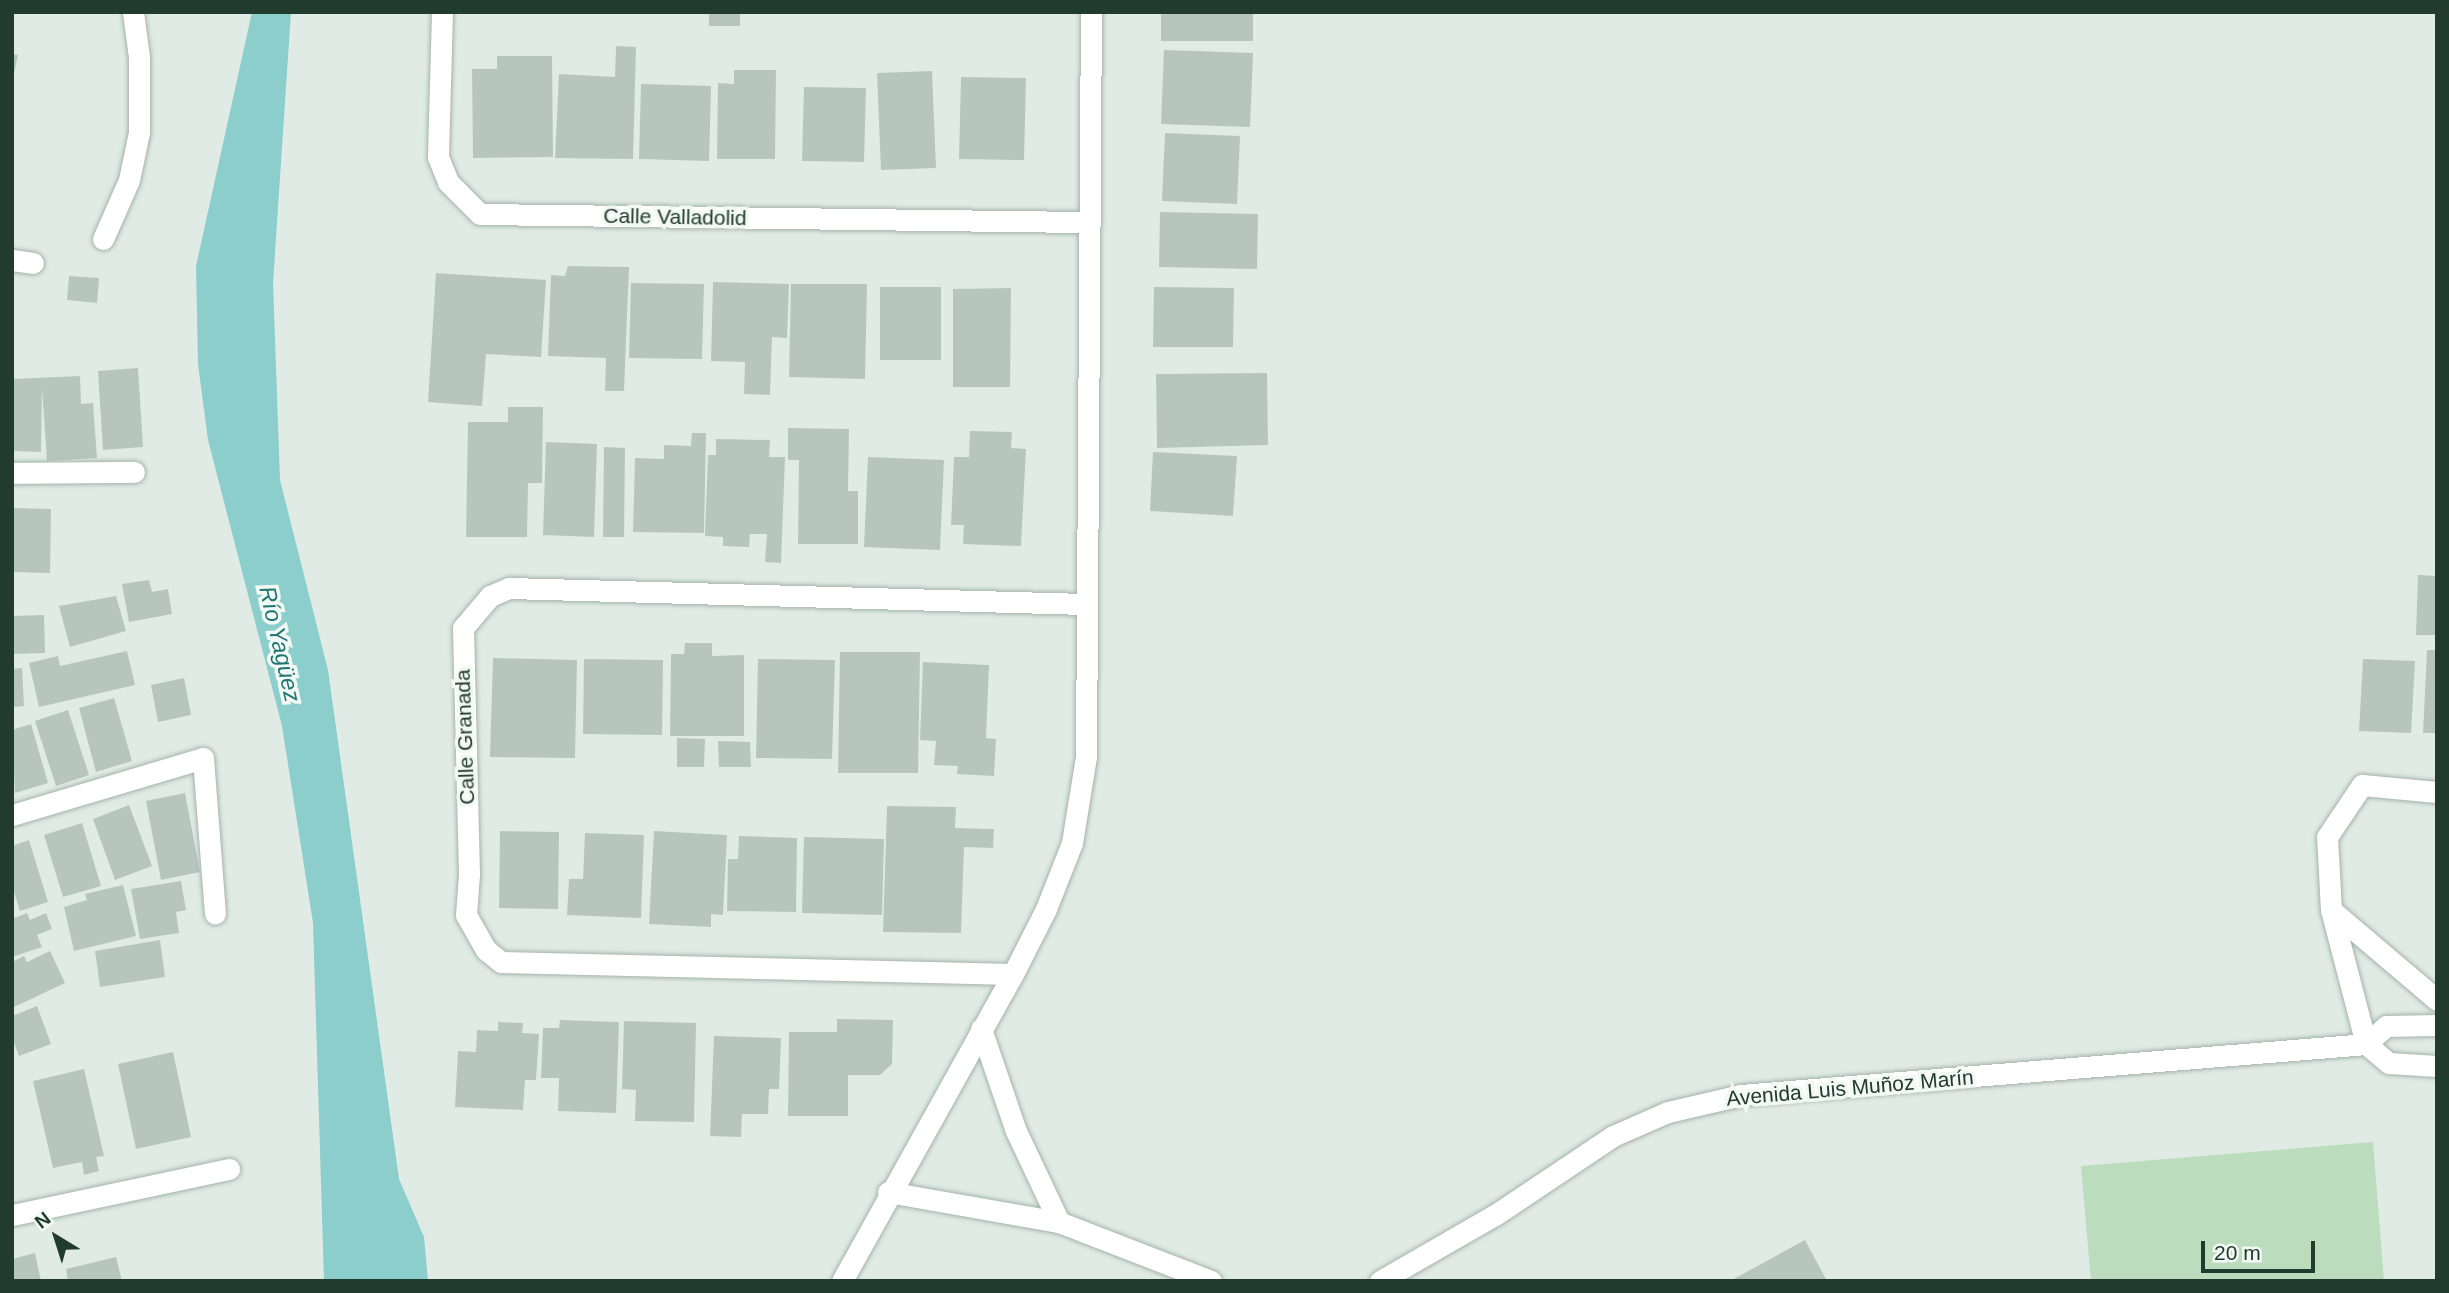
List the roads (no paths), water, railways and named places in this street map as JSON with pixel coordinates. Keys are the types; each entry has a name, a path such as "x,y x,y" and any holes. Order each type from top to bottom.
{"street":[{"path":"103,239 129,180 139,132 139,57 133,12"},
{"name":"Calle Valladolid","path":"442,12 438,158 448,182 480,214 1087,222"},
{"path":"842,1281 888,1192 1013,974 1046,909 1072,843 1086,757 1087,222 1091,12"},
{"path":"12,473 134,472"},
{"name":"Calle Granada","path":"1013,974 501,962 486,950 466,915 469,874 463,628 490,596 509,588 1087,604"},
{"path":"12,815 203,758 215,914"},
{"path":"2437,792 2362,785 2327,837 2331,909 2366,1044 2389,1063 2437,1066"},
{"path":"2331,909 2437,1000"},
{"name":"Avenida Luis Muñoz Marín","path":"1380,1281 1494,1215 1613,1136 1668,1112 1741,1095 2366,1044 2386,1026 2437,1025"},
{"path":"981,1029 1017,1131 1059,1222"},
{"path":"12,1215 229,1169"},
{"path":"888,1192 1059,1222 1211,1281"}],"water":[{"name":"Río Yagüez","path":"252,12 291,12 273,283 280,480 328,670 399,1179 424,1237 428,1281 324,1281 313,923 282,726 208,440 198,364 196,266"}]}
